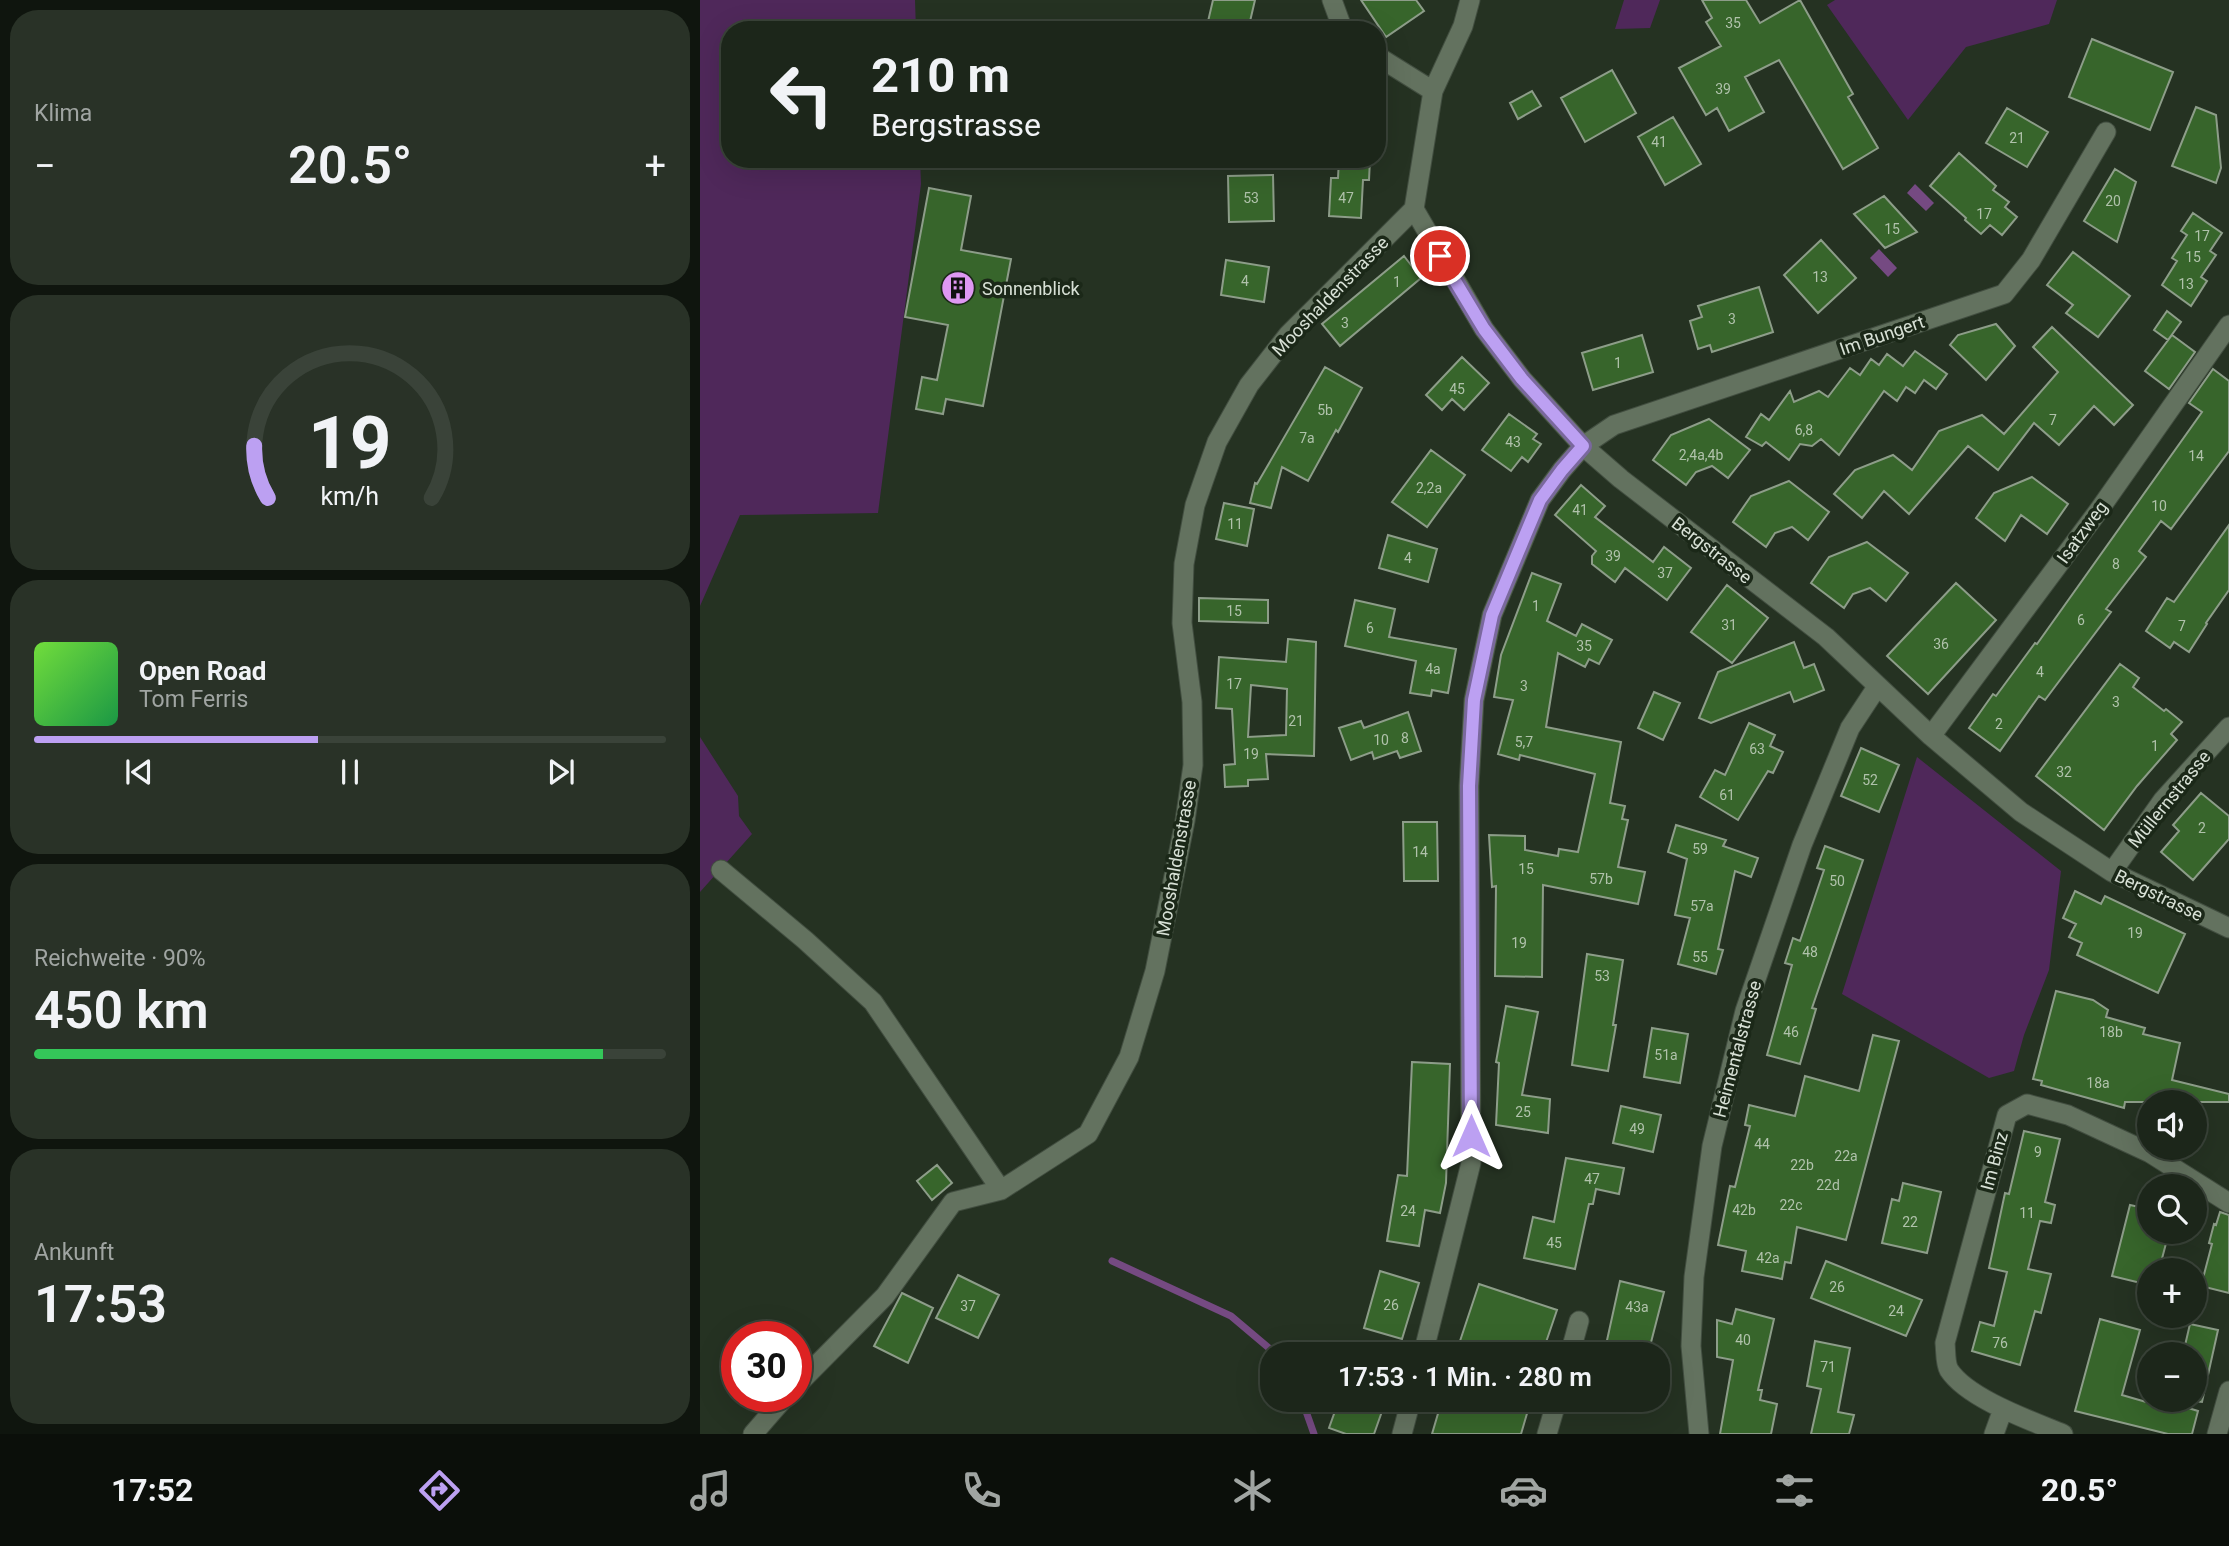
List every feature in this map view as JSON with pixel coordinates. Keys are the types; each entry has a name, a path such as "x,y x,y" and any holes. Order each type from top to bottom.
{"street":[{"path":"1332,0 1339,21"},
{"path":"1414,209 1433,91 1463,26 1469,0"},
{"path":"1386,62 1433,91"},
{"name":"Im Bungert","path":"1426,1342 1471,1163 1469,786 1474,700 1492,615 1540,500 1583,446 1614,425 2004,294 2031,260 2106,132"},
{"name":"Bergstrasse","path":"1414,209 1484,329 1522,379 1583,446 1621,480 1826,637 1931,736 2021,812 2112,872 2229,928"},
{"name":"Mooshaldenstrasse","path":"812,1370 885,1296 953,1202 1001,1190 1088,1134 1129,1057 1155,971 1185,821 1193,765 1192,702 1182,623 1184,564 1195,506 1217,442 1249,384 1288,335 1414,209"},
{"name":"Isatzweg","path":"1931,736 2099,510 2229,325"},
{"name":"Heimentalstrasse","path":"1699,1434 1691,1346 1695,1277 1712,1146 1745,1011 1802,845 1850,728 1877,687"},
{"name":"Müllernstrasse","path":"2112,872 2163,800 2229,727"},
{"path":"721,870 805,940 873,1002 1001,1190"},
{"name":"Im Binz","path":"2003,1409 1964,1385 1948,1368 1945,1343 2007,1115 2027,1104 2068,1115 2150,1153 2229,1203"},
{"path":"1573,1342 1579,1321"},
{"path":"2217,1434 2229,1391"},
{"path":"1994,1434 2003,1409 2063,1434"},
{"path":"753,1434 770,1412"},
{"path":"1402,1434 1408,1412"},
{"path":"1547,1434 1553,1412"}],"shaded area":[{"path":"700,0 915,0 916,21 721,21 721,168 920,168 921,184 878,513 740,515 700,606"},
{"path":"1624,0 1660,0 1650,28 1615,29"},
{"path":"1835,0 2057,0 2049,24 1966,47 1908,120 1827,5"},
{"path":"1915,184 1934,203 1926,211 1907,193"},
{"path":"1879,249 1897,268 1888,277 1870,258"},
{"path":"700,737 738,796 739,816 752,834 700,892"},
{"path":"1917,757 2061,871 2049,970 2024,1035 2014,1071 1989,1078 1842,994"}],"building":[{"path":"1213,0 1255,0 1250,21 1208,21"},
{"path":"1361,0 1416,0 1424,11 1386,37 1386,21 1375,21"},
{"path":"1702,0 1746,0 1760,23 1800,0 1853,94 1848,97 1878,148 1843,169 1779,60 1745,77 1764,112 1729,131 1717,108 1706,115 1679,68 1721,46 1706,22 1712,18"},
{"path":"2092,39 2173,72 2150,130 2069,97"},
{"path":"1612,70 1636,113 1585,142 1561,98"},
{"path":"1532,91 1541,106 1518,119 1510,103"},
{"path":"2196,107 2216,115 2221,168 2216,183 2172,166"},
{"path":"2007,108 2048,132 2027,167 1986,143"},
{"path":"1673,117 1701,164 1665,185 1638,137"},
{"path":"1959,153 1996,186 1993,190 2009,202 2005,207 2017,217 2002,235 1990,225 1981,234 1930,186"},
{"path":"1339,168 1370,168 1369,180 1363,180 1361,218 1329,216 1331,178 1338,178"},
{"path":"2115,169 2136,182 2117,242 2084,221"},
{"path":"1273,175 1274,221 1229,222 1228,176"},
{"name":"Sonnenblick","path":"929,188 971,196 961,250 1011,259 983,406 946,399 943,414 916,409 922,377 937,380 948,325 905,317"},
{"path":"1884,196 1917,232 1885,248 1854,214"},
{"path":"2193,213 2222,233 2210,251 2216,255 2201,277 2207,281 2191,306 2162,285 2177,261 2172,258 2187,235 2181,231"},
{"path":"1821,240 1856,278 1818,313 1784,275"},
{"path":"2073,252 2130,296 2098,337 2066,313 2073,305 2047,285"},
{"path":"1404,256 1421,278 1340,346 1322,324"},
{"path":"1226,260 1269,267 1264,302 1221,295"},
{"path":"1759,287 1773,332 1712,352 1710,345 1698,349 1690,321 1702,317 1698,306"},
{"path":"2167,311 2181,322 2168,340 2154,330"},
{"path":"1996,324 2015,346 1986,380 1950,345 1958,335"},
{"path":"2052,327 2133,405 2114,425 2094,406 2059,445 2034,423 1998,470 1968,446 1909,514 1884,491 1862,518 1834,494 1855,470 1893,455 1912,470 1939,431 1982,415 2004,434 2058,372 2033,347"},
{"path":"1642,335 1653,372 1593,390 1582,353"},
{"path":"2172,335 2195,352 2169,389 2145,371"},
{"path":"1915,351 1947,374 1936,389 1924,380 1915,393 1906,387 1897,401 1884,391 1839,455 1821,439 1812,446 1800,444 1789,460 1766,442 1762,446 1746,437 1761,414 1769,420 1790,391 1794,402 1819,391 1828,397 1850,368 1860,375 1871,359 1879,365 1887,354 1903,366"},
{"path":"1462,357 1489,383 1464,410 1452,399 1442,410 1426,395"},
{"path":"1325,367 1362,388 1338,432 1336,430 1308,481 1282,467 1271,508 1250,503 1255,483 1257,484"},
{"path":"2213,369 2229,381 2229,451 2171,529 2161,521 2139,551 2146,557 2106,609 2111,612 2045,700 2039,696 2000,751 1969,728 1993,694 1996,696 2035,643 2037,644 2202,412 2189,403"},
{"path":"1509,414 1537,434 1533,439 1541,444 1528,462 1522,457 1511,471 1482,450"},
{"path":"1709,419 1750,450 1728,478 1712,466 1696,472 1686,485 1653,460 1671,435"},
{"path":"1431,450 1465,475 1427,527 1392,502"},
{"path":"2032,477 2068,504 2047,534 2021,515 2005,541 1976,518 1994,493"},
{"path":"1789,481 1829,512 1808,540 1792,527 1775,533 1766,547 1733,522 1751,496"},
{"path":"1581,485 1605,506 1595,517 1653,562 1664,547 1691,568 1667,600 1625,568 1615,582 1592,564 1592,556 1596,551 1555,515"},
{"path":"1224,503 1254,509 1247,546 1216,539"},
{"path":"2229,525 2229,590 2189,652 2174,642 2170,648 2146,631 2167,598 2174,602"},
{"path":"1388,535 1437,549 1428,582 1379,568"},
{"path":"1867,542 1908,573 1886,601 1870,588 1853,594 1844,608 1811,583 1829,557"},
{"path":"1532,573 1561,584 1547,621 1576,636 1582,624 1612,640 1599,664 1589,659 1585,667 1558,653 1546,727 1621,742 1610,803 1625,806 1622,819 1628,820 1618,867 1645,872 1638,904 1543,885 1542,977 1495,976 1496,886 1492,887 1489,835 1525,836 1525,850 1558,856 1559,849 1578,852 1595,774 1520,755 1519,760 1498,754 1513,700 1494,697 1501,655"},
{"path":"1956,583 1996,620 1928,694 1887,656"},
{"path":"1727,585 1768,618 1732,663 1691,632"},
{"path":"1199,598 1268,600 1268,623 1199,621"},
{"path":"1355,600 1395,609 1389,637 1456,649 1448,693 1432,690 1431,696 1410,693 1416,661 1345,646"},
{"path":"1288,639 1316,642 1314,756 1266,754 1268,779 1248,780 1248,786 1225,787 1224,765 1235,764 1232,709 1216,708 1219,657 1286,662","holes":["1251,685 1287,689 1286,735 1248,737"]},
{"path":"1794,642 1804,668 1814,664 1824,690 1794,702 1790,692 1711,723 1699,718 1718,672"},
{"path":"2120,664 2139,678 2133,687 2182,722 2171,734 2177,740 2104,830 2036,776"},
{"path":"1654,692 1680,703 1663,740 1638,728"},
{"path":"1408,712 1421,751 1400,758 1397,751 1374,759 1372,752 1351,760 1339,728 1361,721 1364,728"},
{"path":"1749,723 1775,735 1770,746 1783,752 1773,773 1768,771 1738,820 1700,797 1715,770 1725,775"},
{"path":"1861,748 1899,765 1879,812 1841,796"},
{"path":"2201,793 2229,816 2229,839 2193,880 2161,852 2179,831 2173,825"},
{"path":"1403,822 1437,822 1438,881 1404,881"},
{"path":"1676,825 1726,840 1723,846 1758,858 1751,877 1735,871 1718,949 1723,950 1716,974 1678,964 1690,918 1675,915 1687,859 1668,852"},
{"path":"1825,846 1863,860 1812,1008 1816,1009 1800,1064 1767,1055 1792,965 1785,963 1793,938 1800,941 1824,870 1817,868"},
{"path":"2075,891 2101,904 2105,896 2185,934 2158,993 2077,955 2082,943 2069,937 2076,924 2063,918"},
{"path":"1587,954 1623,960 1608,1071 1572,1065"},
{"path":"2056,991 2093,1000 2108,1010 2106,1017 2145,1028 2143,1034 2180,1043 2172,1080 2229,1094 2229,1102 2207,1102 2207,1090 2137,1090 2137,1102 2125,1102 2124,1108 2041,1085 2042,1081 2033,1079"},
{"path":"1506,1006 1538,1012 1522,1095 1550,1099 1548,1133 1496,1125 1499,1063 1496,1062"},
{"path":"1652,1028 1688,1034 1680,1083 1644,1077"},
{"path":"1873,1035 1899,1041 1846,1240 1797,1227 1791,1263 1785,1262 1782,1279 1742,1271 1746,1251 1718,1245 1730,1186 1735,1187 1750,1126 1745,1125 1749,1105 1795,1116 1805,1076 1859,1091"},
{"path":"1412,1062 1450,1064 1446,1183 1440,1213 1425,1210 1419,1246 1387,1241 1398,1175 1407,1176"},
{"path":"1621,1106 1661,1115 1653,1152 1613,1143"},
{"path":"2024,1131 2060,1139 2045,1202 2055,1205 2051,1223 2040,1221 2028,1269 2051,1274 2041,1313 2035,1311 2020,1365 1972,1351 1980,1322 1994,1326 2007,1272 1989,1268 2005,1193 2009,1194"},
{"path":"1566,1158 1624,1168 1619,1194 1596,1189 1593,1204 1589,1204 1575,1269 1524,1258 1533,1217 1554,1222"},
{"path":"937,1165 952,1183 932,1200 917,1181"},
{"path":"1903,1183 1941,1192 1927,1253 1882,1243 1892,1199 1899,1201"},
{"path":"2130,1205 2137,1206 2137,1244 2166,1244 2162,1258 2137,1258 2137,1282 2112,1276"},
{"path":"2220,1212 2229,1215 2229,1293 2207,1288 2207,1263 2212,1244 2209,1243 2214,1224 2216,1225"},
{"path":"1826,1261 1922,1300 1906,1336 1811,1298"},
{"path":"1380,1271 1419,1283 1402,1339 1364,1328"},
{"path":"958,1275 999,1295 978,1338 936,1318"},
{"path":"1620,1281 1664,1292 1651,1342 1607,1342"},
{"path":"1479,1284 1557,1310 1546,1342 1460,1342"},
{"path":"902,1293 933,1308 908,1363 874,1346"},
{"path":"1736,1309 1774,1319 1758,1390 1762,1390 1760,1400 1777,1404 1771,1434 1720,1434 1733,1360 1717,1357 1717,1320 1732,1324"},
{"path":"2100,1319 2140,1330 2122,1395 2137,1399 2137,1412 2198,1412 2192,1434 2168,1434 2075,1411"},
{"path":"2189,1328 2218,1330 2207,1380 2207,1342 2186,1342"},
{"path":"1815,1341 1850,1348 1838,1412 1854,1415 1849,1434 1811,1434 1821,1389 1807,1386"},
{"path":"1335,1412 1382,1412 1374,1434 1346,1434 1329,1428"},
{"path":"1438,1412 1527,1412 1521,1434 1432,1434"}],"waterway":[{"path":"1112,1261 1231,1316 1262,1342"},
{"path":"1306,1412 1314,1434"}],"place":[{"name":"Sonnenblick","path":"958,288"}],"route":[{"path":"1440,256 1484,329 1522,379 1583,446 1540,500 1492,615 1474,700 1469,786 1471,1136"}]}
